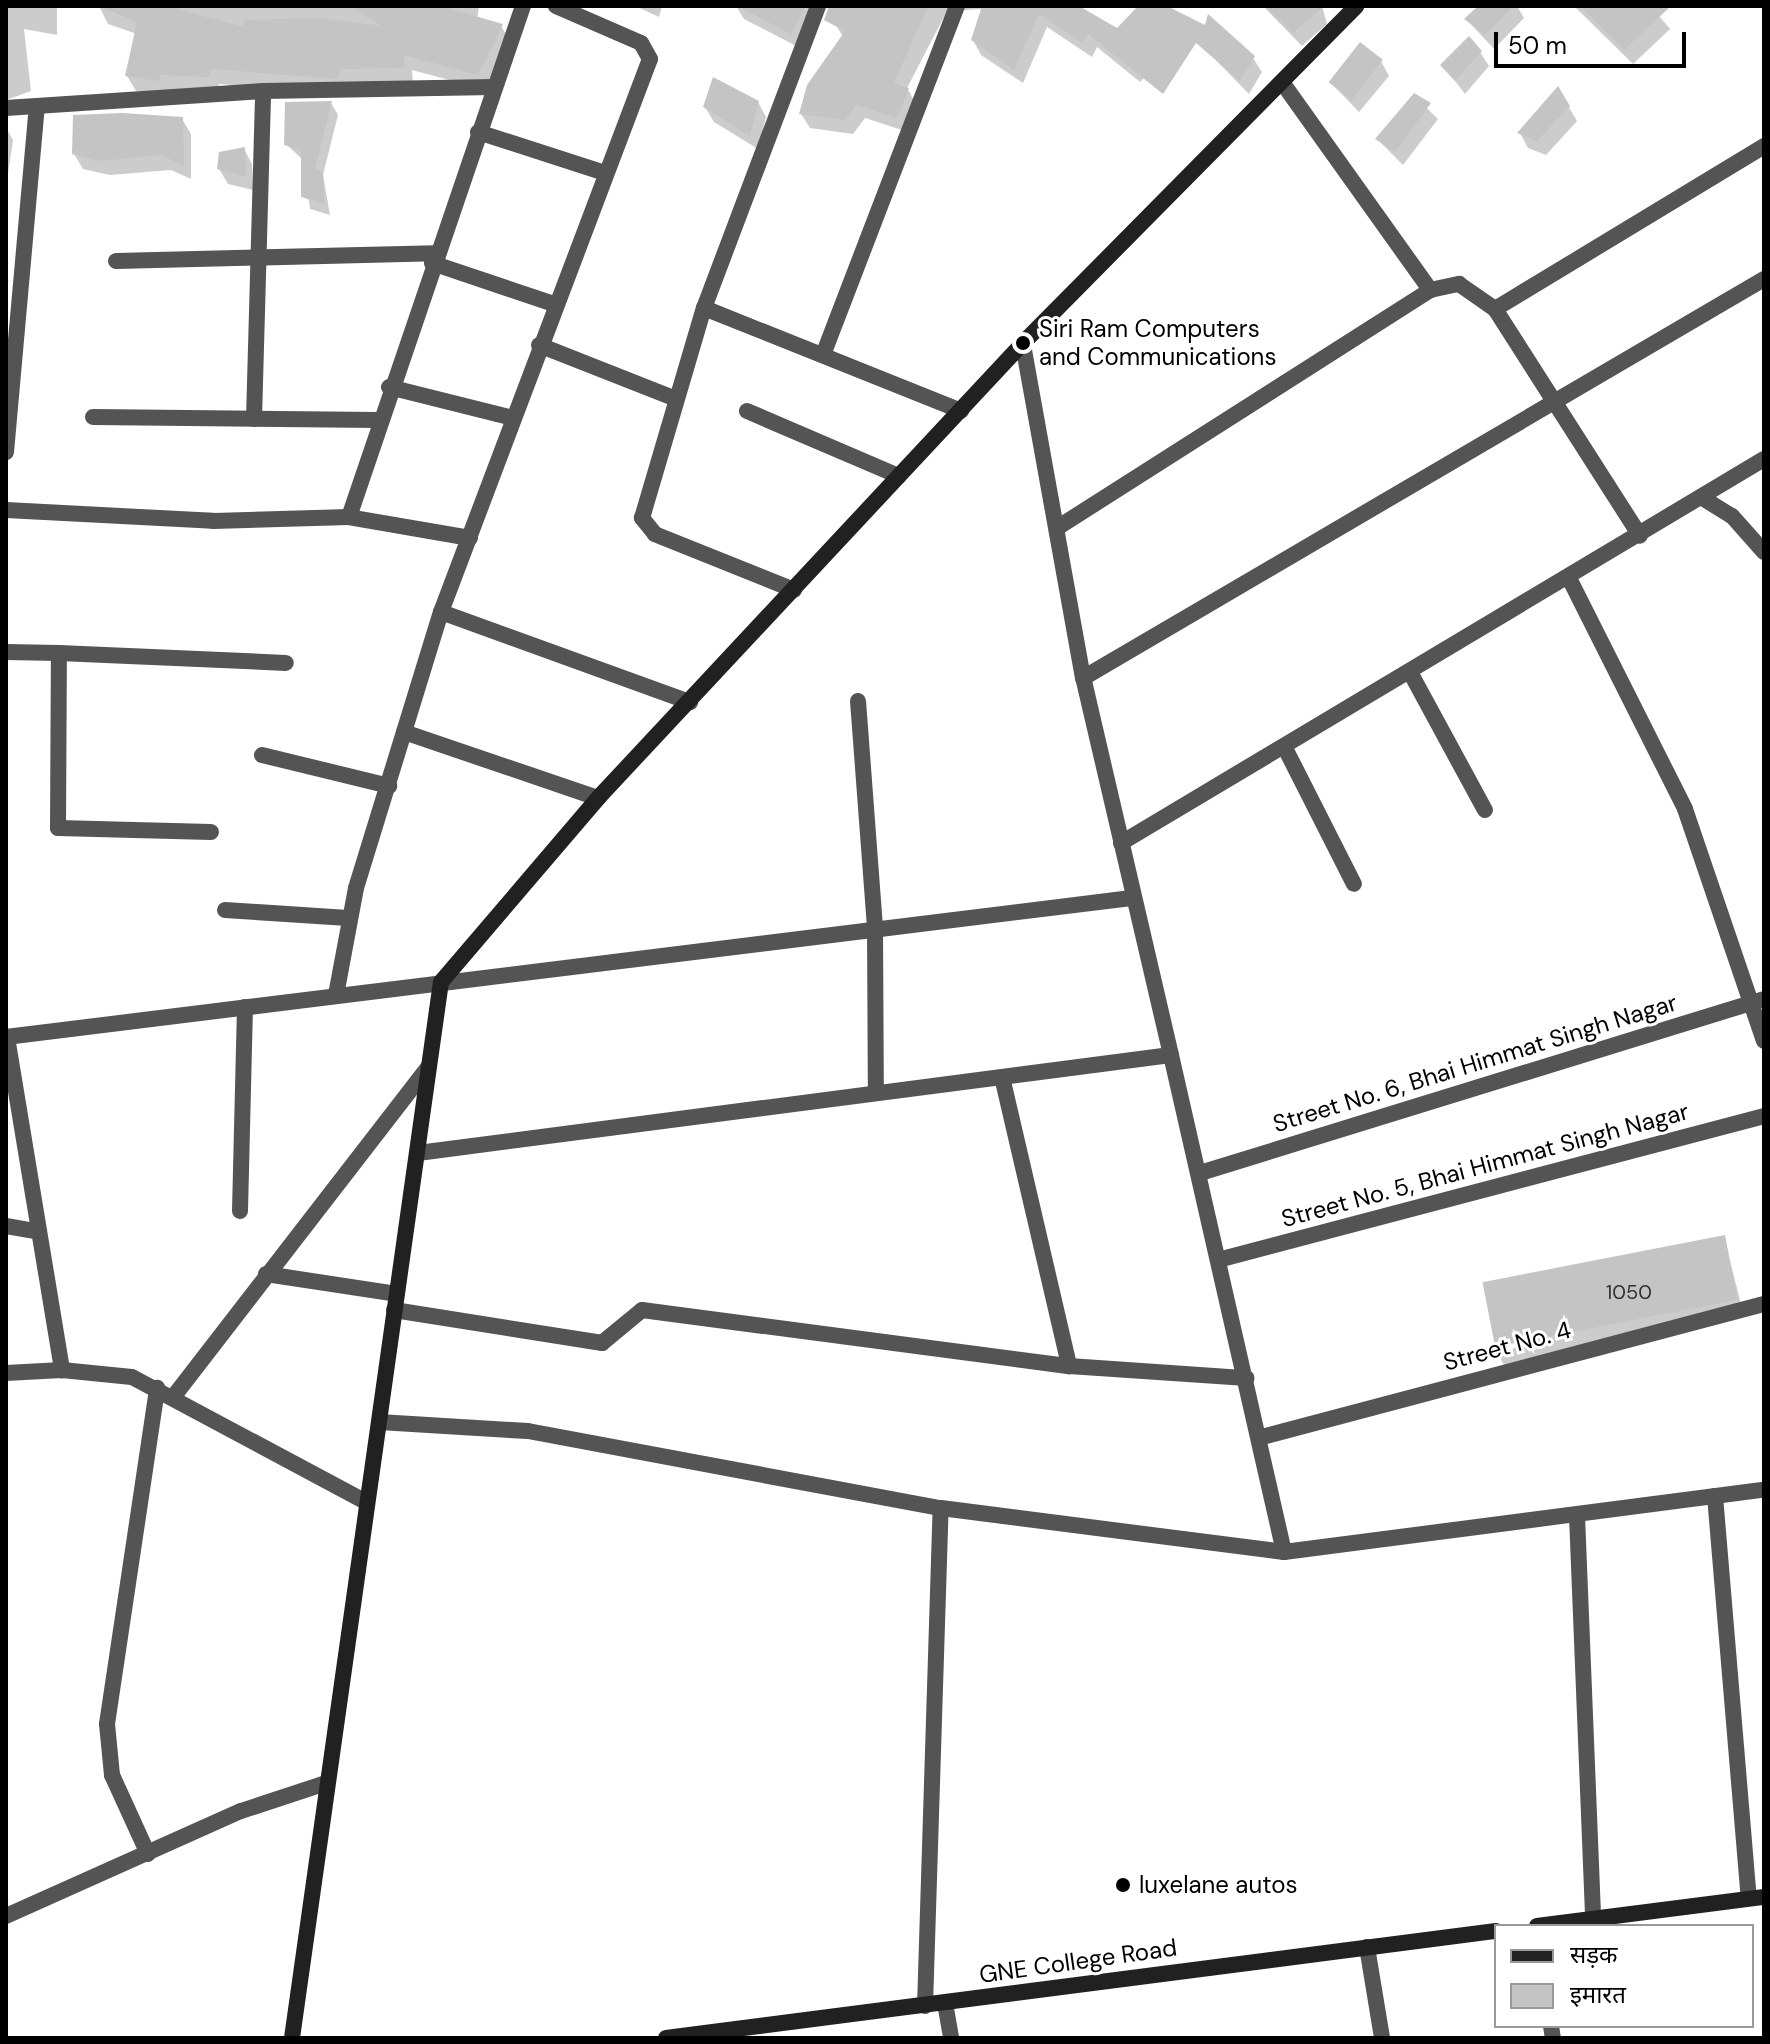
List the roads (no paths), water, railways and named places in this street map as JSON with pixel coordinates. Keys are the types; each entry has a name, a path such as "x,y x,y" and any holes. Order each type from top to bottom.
{"street":[{"path":"349,517 389,387 523,6"},
{"path":"336,995 348,918 441,612 649,50 556,6"},
{"path":"794,590 646,526 644,508 704,308 818,6"},
{"path":"823,355 957,6"},
{"path":"292,2038 441,982 598,798 1023,343 1284,85 1356,6"},
{"path":"1284,85 1430,290"},
{"path":"6,108 263,91 494,87"},
{"path":"254,419 263,256 263,91"},
{"path":"6,452 37,107"},
{"path":"478,132 605,173"},
{"path":"1495,309 1764,146"},
{"path":"116,261 263,256 433,258 554,304"},
{"path":"1083,678 1764,279"},
{"path":"1060,526 1430,290 1459,284 1495,309 1557,399 1640,536"},
{"path":"704,308 961,411"},
{"path":"1023,343 1060,526 1083,678 1131,898 1262,1437 1284,1552"},
{"path":"539,345 676,399"},
{"path":"389,387 513,418"},
{"path":"747,411 899,476"},
{"path":"93,417 378,420"},
{"path":"1121,843 1286,750 1764,459"},
{"path":"1701,497 1732,516 1764,552"},
{"path":"6,510 213,521 349,517 470,538"},
{"path":"1569,578 1685,809 1758,1001 1764,1041"},
{"path":"441,612 690,702"},
{"path":"6,652 286,663"},
{"path":"59,653 58,828 211,832"},
{"path":"1410,672 1485,810"},
{"path":"858,701 875,928 876,1093"},
{"path":"404,732 598,798"},
{"path":"1286,750 1354,884"},
{"path":"262,755 389,786"},
{"path":"62,1370 33,1231 6,1037 1131,898"},
{"path":"225,910 348,918"},
{"name":"Street No. 6, Bhai Himmat Singh Nagar","path":"1200,1173 1758,1001"},
{"path":"240,1211 245,1007"},
{"path":"418,1153 1171,1055"},
{"path":"174,1396 428,1067"},
{"path":"1002,1077 1069,1366"},
{"name":"Street No. 5, Bhai Himmat Singh Nagar","path":"1218,1260 1764,1116"},
{"path":"6,1226 33,1231"},
{"path":"266,1274 602,1343 642,1310 1069,1366 1247,1378"},
{"name":"Street No. 4","path":"1262,1437 1764,1304"},
{"path":"6,1373 62,1370 132,1377 174,1396 366,1502"},
{"path":"148,1854 112,1775 107,1724 157,1388"},
{"path":"379,1422 528,1431 941,1508 1284,1552 1764,1490"},
{"path":"1549,1924 1756,1898 1715,1496"},
{"path":"925,2006 941,1508"},
{"path":"1577,1516 1593,1917"},
{"path":"6,1916 148,1854 326,1783"},
{"name":"GNE College Road","path":"666,2038 1494,1931"},
{"path":"1367,1947 1382,2038"},
{"path":"945,2003 951,2038"}],"place":[{"name":"Siri Ram Computers and Communications","path":"1023,343"},
{"name":"luxelane autos","path":"1123,1885"}]}
